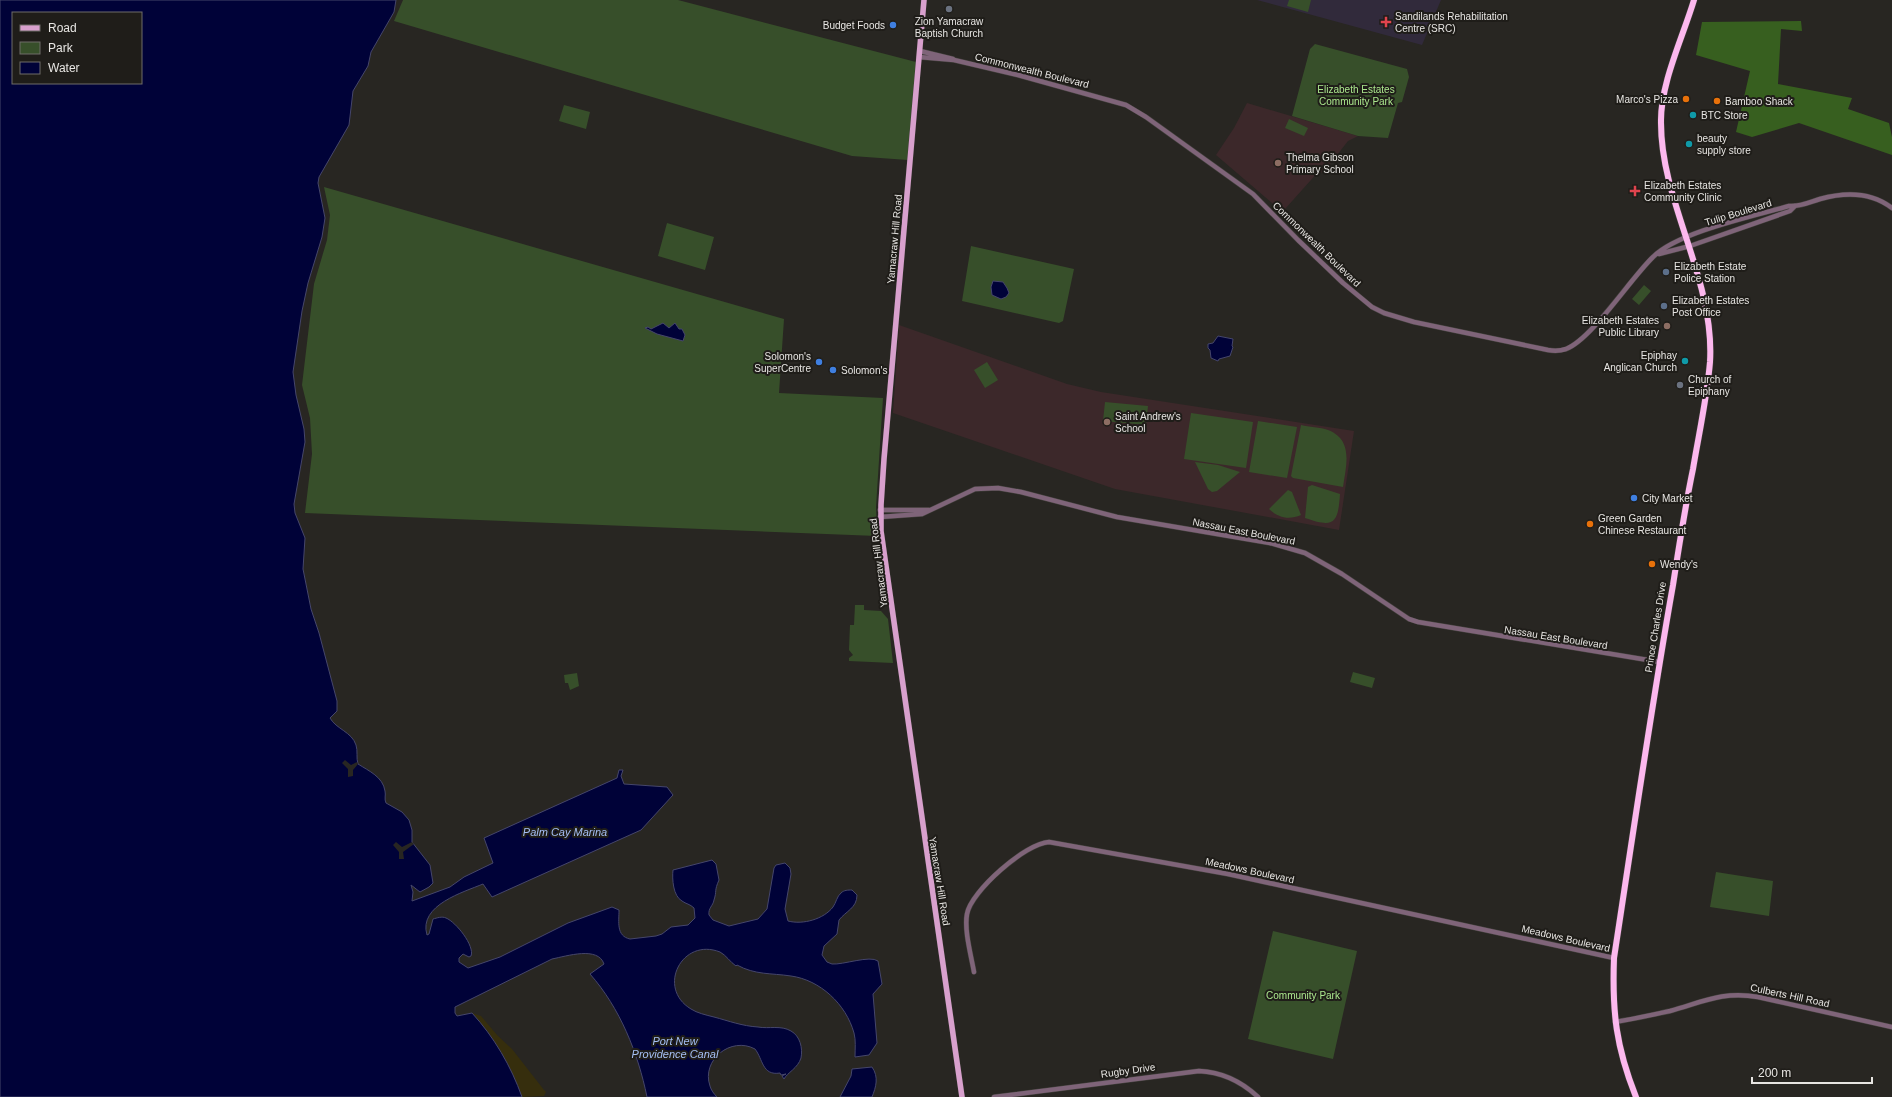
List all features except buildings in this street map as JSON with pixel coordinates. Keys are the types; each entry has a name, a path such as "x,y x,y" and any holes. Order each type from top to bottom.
{"highway":[{"name":"Prince Charles Drive","path":"1636,1097 1624,1068 1615,1022 1613,1000 1614,958 1660,662 1700,433 1710,360 1707,321 1701,285 1665,167 1662,140 1661,114 1667,84 1694,0"}],"main road":[{"name":"Yamacraw Hill Road","path":"924,0 880,517 962,1097"}],"street":[{"name":"Commonwealth Boulevard","path":"919,54 954,60 1108,99 1132,108 1253,194 1298,240 1362,298 1384,313 1406,320 1548,350 1565,350 1578,342 1592,329 1641,269 1655,255 1674,242 1687,237"},
{"name":"Tulip Boulevard","path":"1687,237 1790,206 1823,198 1856,194 1876,198 1892,208"},
{"name":"Tulip Boulevard","path":"1690,246 1790,211 1795,206"},
{"path":"1655,255 1690,246"},
{"name":"Nassau East Boulevard","path":"880,517 914,516 931,510 970,490 998,488 1021,492 1117,517 1270,543 1305,552 1342,574 1409,619 1418,622 1660,662"},
{"name":"Nassau East Boulevard","path":"880,510 931,510"},
{"name":"Meadows Boulevard","path":"974,972 967,923 967,912 972,901 983,887 1015,857 1036,844 1049,842 1235,876 1614,958"},
{"name":"Culberts Hill Road","path":"1615,1022 1670,1010 1723,995 1741,994 1758,996 1892,1026"},
{"name":"Rugby Drive","path":"994,1097 1199,1071 1210,1072 1230,1079 1247,1088 1258,1097"}],"shaded area":[{"name":"Sandilands Rehabilitation Centre (SRC)","path":"1257,0 1441,0 1422,45"},
{"name":"Thelma Gibson Primary School","path":"1247,103 1358,136 1348,141 1323,173 1319,171 1285,209 1279,209 1216,155 1234,128"},
{"name":"Saint Andrew's School","path":"899,325 1067,384 1101,392 1354,431 1339,530 1115,489 893,413"}],"green space":[{"path":"403,0 678,0 916,62 908,160 852,156 394,21"},
{"path":"1289,0 1311,0 1308,12 1287,6"},
{"path":"1801,21 1802,31 1781,29 1778,84 1852,98 1848,109 1889,123 1892,137 1892,155 1799,123 1752,137 1736,132 1750,71 1696,55 1702,22"},
{"name":"Elizabeth Estates Community Park","path":"1315,44 1407,69 1409,77 1402,102 1398,103 1388,138 1358,136 1292,116 1310,49"},
{"path":"564,105 590,112 586,129 559,121"},
{"path":"1289,119 1308,128 1304,136 1285,128"},
{"path":"324,187 784,319 779,393 883,398 876,507 877,536 305,513 312,454 310,418 302,385 314,284 327,240 330,215"},
{"path":"667,223 714,237 705,270 658,256"},
{"path":"971,246 1074,269 1063,321 1059,323 962,301"},
{"path":"1644,285 1651,291 1639,305 1632,299"},
{"path":"987,362 998,380 985,388 974,370"},
{"path":"1105,402 1148,406 1146,425 1103,421"},
{"path":"1191,413 1253,422 1246,468 1184,459"},
{"path":"1258,421 1297,427 1287,478 1249,472"},
{"path":"1301,425 1328,430 1336,434 1342,440 1346,454 1346,471 1343,487 1293,478 1291,476"},
{"path":"1195,462 1218,465 1240,472 1217,491 1212,492 1208,489"},
{"path":"1312,485 1340,494 1338,512 1333,521 1322,523 1305,518 1308,487"},
{"path":"1288,490 1292,492 1301,515 1288,518 1280,516 1269,509"},
{"path":"855,605 864,605 864,610 881,611 888,619 893,663 849,661 849,658 853,655 849,650 850,625 854,625"},
{"path":"1353,672 1375,678 1372,688 1350,682"},
{"path":"577,673 579,686 570,690 568,683 565,683 564,675"},
{"path":"1716,872 1773,881 1769,916 1710,907"},
{"name":"Community Park","path":"1273,931 1357,951 1333,1059 1248,1039"}],"sand":[{"path":"472,1013 481,1016 497,1035 512,1049 546,1092 544,1096 522,1097 513,1074 501,1052 488,1032"}],"water":[{"path":"0,0 396,0 394,12 371,52 368,66 353,91 349,125 319,177 318,183 325,218 322,237 308,283 302,311 293,372 296,395 304,429 305,442 294,504 295,513 305,538 303,569 311,609 337,701 337,711 330,718 354,741 357,747 358,764 375,775 384,786 386,803 402,812 409,820 412,830 412,842 430,865 433,883 420,892 411,885 413,892 412,901 450,887 464,877 493,863 484,838 617,778 619,770 623,770 621,776 624,784 667,787 673,795 641,830 492,897 483,884 444,901 429,916 426,925 427,935 429,934 433,919 443,917 455,924 464,935 470,946 471,956 469,957 463,954 459,958 459,962 468,968 500,957 568,923 612,907 619,910 619,928 622,935 630,939 656,936 662,934 671,927 688,925 695,918 694,908 679,899 675,891 673,870 712,860 716,864 719,880 709,915 713,920 729,926 758,919 767,909 774,868 776,865 785,863 790,868 791,874 785,909 788,921 800,922 819,918 829,911 842,892 852,890 857,895 857,899 853,906 839,920 837,934 824,946 822,955 827,962 832,964 869,959 878,961 882,984 873,994 877,1043 869,1055 855,1057 855,1036 850,1022 838,1003 822,988 802,978 750,971 737,965 736,966 720,952 706,949 695,952 685,958 678,967 675,978 675,989 681,1000 691,1009 705,1015 746,1026 783,1028 791,1031 799,1039 802,1050 800,1062 784,1079 782,1076 786,1074 781,1075 780,1073 770,1072 766,1069 755,1049 746,1046 728,1048 714,1059 710,1067 708,1076 710,1086 717,1097 647,1097 639,1064 619,1016 601,987 590,974 604,964 601,958 595,955 581,954 552,959 455,1007 455,1013 457,1016 472,1013 488,1032 513,1074 522,1097 0,1097"},
{"path":"993,281 1003,282 1009,293 1006,297 1001,299 992,295 991,287"},
{"path":"663,323 669,328 675,323 679,329 682,329 685,335 683,341 657,334 645,328 648,327 651,329"},
{"path":"1218,336 1233,339 1233,347 1230,356 1219,359 1218,361 1211,358 1208,344 1213,343"},
{"path":"872,1067 876,1074 876,1086 872,1097 840,1097 851,1076 852,1069"}],"pier":[{"path":"345,760 351,765 357,762 358,764 353,770 353,776 348,777 348,769 342,763"},
{"path":"396,842 402,847 412,842 414,844 403,852 404,859 399,859 399,852 393,845"}],"place":[{"name":"Zion Yamacraw Baptish Church","path":"949,9"},
{"name":"Sandilands Rehabilitation Centre (SRC)","path":"1386,22"},
{"name":"Budget Foods","path":"893,25"},
{"name":"Marco's Pizza","path":"1686,99"},
{"name":"Bamboo Shack","path":"1717,101"},
{"name":"BTC Store","path":"1693,115"},
{"name":"beauty supply store","path":"1689,144"},
{"name":"Thelma Gibson Primary School","path":"1278,163"},
{"name":"Elizabeth Estates Community Clinic","path":"1635,191"},
{"name":"Elizabeth Estate Police Station","path":"1666,272"},
{"name":"Elizabeth Estates Post Office","path":"1664,306"},
{"name":"Elizabeth Estates Public Library","path":"1667,326"},
{"name":"Epiphay Anglican Church","path":"1685,361"},
{"name":"Solomon's SuperCentre","path":"819,362"},
{"name":"Solomon's","path":"833,370"},
{"name":"Church of Epiphany","path":"1680,385"},
{"name":"Saint Andrew's School","path":"1107,422"},
{"name":"City Market","path":"1634,498"},
{"name":"Green Garden Chinese Restaurant","path":"1590,524"},
{"name":"Wendy's","path":"1652,564"}],"water label":[{"name":"Palm Cay Marina","path":"565,832"},
{"name":"Port New Providence Canal","path":"675,1047"}]}
